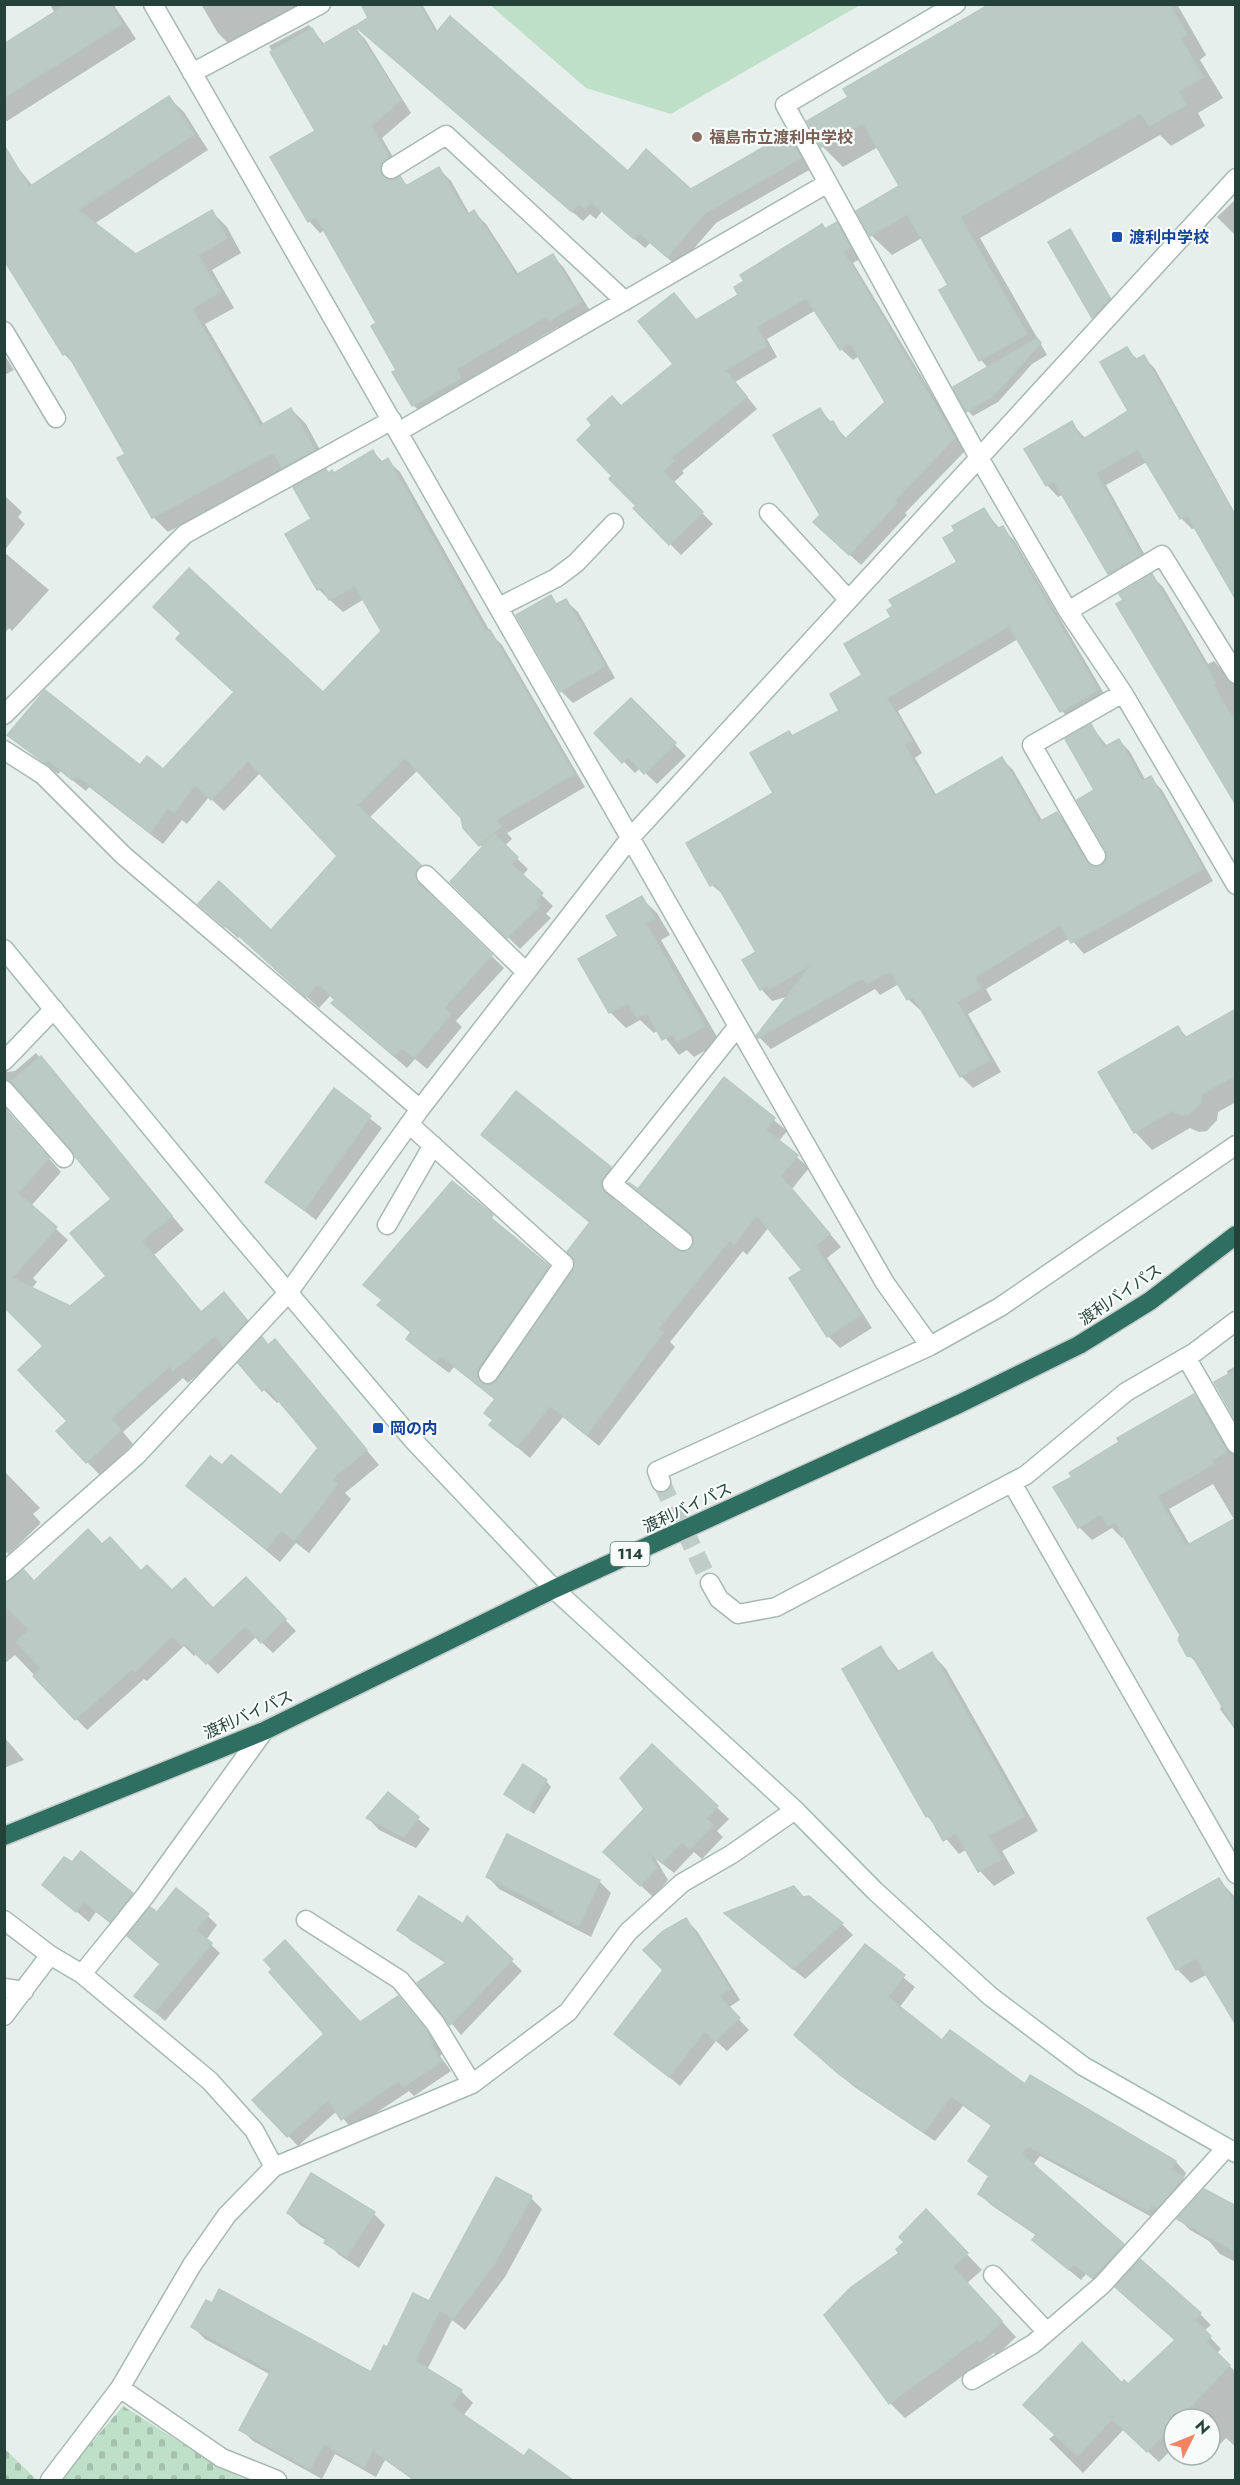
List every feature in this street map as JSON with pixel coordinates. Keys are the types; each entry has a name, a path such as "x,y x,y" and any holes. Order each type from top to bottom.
{"highway":[{"name":"渡利バイパス","path":"4,1836 264,1731 554,1589 959,1404 1079,1345 1150,1301 1236,1236"}],"street":[{"path":"153,4 885,1283 930,1346"},
{"path":"192,73 321,4"},
{"path":"956,4 785,105 978,456 1068,611 1123,693 1236,885"},
{"path":"391,169 446,135 625,300"},
{"path":"4,1572 136,1456 288,1293 415,1116 631,837 978,456 1236,178"},
{"path":"4,715 185,534 395,426 625,300 828,183"},
{"path":"4,331 56,418"},
{"path":"769,513 848,599"},
{"path":"499,607 556,579 576,563 614,523"},
{"path":"1068,611 1162,555 1236,674"},
{"path":"1096,856 1032,745 1123,693"},
{"path":"4,750 43,775 132,863 415,1116 433,1145 564,1264 488,1374"},
{"path":"426,875 526,972"},
{"path":"4,949 288,1293 413,1440 554,1589 795,1810 874,1891 990,1996 1083,2066 1231,2151 1102,2285 1033,2344 972,2380"},
{"path":"4,1061 54,1009"},
{"path":"683,1241 612,1184 738,1026"},
{"path":"4,1090 64,1158"},
{"path":"387,1225 433,1145"},
{"path":"662,1482 657,1471 930,1346 1000,1307 1236,1145"},
{"path":"710,1583 719,1599 738,1614 776,1607 1026,1475 1126,1392 1186,1357 1236,1321"},
{"path":"1186,1357 1236,1444"},
{"path":"1012,1483 1236,1875"},
{"path":"82,1974 145,1896 264,1731"},
{"path":"50,2481 120,2388 192,2265 227,2215 274,2167 472,2084 568,2012 628,1932 681,1883 732,1854 795,1810"},
{"path":"4,1920 50,1955 82,1974 210,2081 254,2130 274,2167"},
{"path":"306,1920 400,1980 435,2023 472,2084"},
{"path":"4,2016 50,1955"},
{"path":"4,1988 24,1991"},
{"path":"993,2275 1047,2332"},
{"path":"120,2388 222,2458 277,2481"}],"green space":[{"path":"490,5 860,5 671,114 586,88"},
{"path":"123,2406 219,2467 246,2480 60,2480"},
{"path":"5,2449 37,2480 5,2480"}],"building":[{"path":"67,4 110,4 122,24 4,98 4,44"},
{"path":"361,4 419,4 436,33 450,16 628,171 646,149 691,189 788,133 801,158 705,213 667,257 639,233 634,239 591,202 585,209 578,204 572,212 355,26 368,18"},
{"path":"990,4 1169,4 1187,34 1180,38 1203,77 1178,92 1186,105 1149,126 1141,113 960,217 1027,334 979,361 939,290 948,285 907,214 870,236 856,211 899,186 863,123 821,147 807,121 848,97 843,89"},
{"path":"354,26 401,100 371,126 389,157 381,164 382,175 391,180 400,176 406,186 439,167 467,215 474,210 516,275 553,254 581,302 549,321 547,316 456,369 461,378 412,406 392,372 396,370 371,326 376,323 316,217 308,222 270,157 315,131 270,52 312,28 322,45"},
{"path":"169,96 194,134 78,210 136,254 212,210 227,238 198,255 220,292 192,309 260,426 291,408 315,450 282,468 274,452 152,518 117,458 125,454 67,353 63,355 4,260 4,145 29,187"},
{"path":"837,222 850,247 843,251 955,438 895,500 897,503 849,555 813,522 820,515 773,435 820,408 829,423 833,421 844,440 885,402 850,343 840,350 806,298 756,327 767,346 725,370 747,397 671,458 674,461 663,471 703,512 669,545 633,508 636,506 609,479 612,476 577,440 592,425 587,419 612,396 621,406 673,364 638,321 674,293 696,320 738,295 734,287 744,281 740,275 822,224 825,229"},
{"path":"1070,229 1110,298 1092,318 1048,242"},
{"path":"1037,338 1041,343 992,397 966,412 953,387"},
{"path":"1127,347 1135,360 1144,355 1236,518 1236,600 1187,515 1180,519 1138,449 1096,473 1141,555 1108,574 1054,481 1046,486 1024,449 1072,421 1082,440 1128,411 1100,362"},
{"path":"373,450 380,463 388,458 486,632 490,630 574,774 496,820 501,826 479,846 463,828 461,818 405,758 357,805 421,865 415,873 418,883 492,955 444,1008 451,1014 414,1058 402,1048 394,1056 331,1003 335,1000 318,984 306,997 227,925 225,927 198,904 219,881 271,930 337,856 248,761 211,800 195,785 174,813 168,808 150,833 76,775 72,780 48,760 45,763 7,735 45,690 140,765 147,756 163,769 234,692 176,639 181,633 153,607 189,568 323,692 381,631 355,586 329,600 322,587 317,590 285,534 311,519 293,487 326,469 328,473 332,470 334,473"},
{"path":"984,508 997,529 1003,526 1098,690 1060,712 1009,626 887,698 912,741 904,745 934,796 1002,757 1039,822 1057,812 1087,862 1095,867 1101,866 1106,861 1106,851 1077,800 1094,790 1065,739 1091,724 1104,747 1119,739 1142,781 1151,776 1203,869 1071,943 1060,925 975,977 981,988 957,1002 990,1060 960,1077 913,996 907,1000 890,971 867,984 863,978 758,1038 756,1036 812,964 769,989 767,986 760,990 742,960 756,952 716,883 710,886 686,843 773,793 750,753 789,731 792,736 839,711 830,694 862,675 844,644 891,617 887,610 893,606 889,600 957,562 943,538 955,531 952,526"},
{"path":"1152,574 1216,683 1213,684 1236,724 1236,805 1116,604 1123,600 1119,594"},
{"path":"551,595 556,604 566,599 605,666 560,692 516,615"},
{"path":"631,698 676,743 644,774 628,757 622,763 594,733"},
{"path":"494,834 518,857 511,864 543,893 536,901 540,906 507,938 450,882"},
{"path":"642,896 655,919 646,924 705,1026 677,1042 673,1034 662,1040 647,1013 637,1018 628,1003 609,1013 578,959 618,936 606,916"},
{"path":"1236,1009 1236,1075 1202,1094 1201,1103 1189,1114 1181,1115 1172,1111 1134,1133 1098,1072 1178,1026 1185,1038"},
{"path":"41,1056 172,1216 142,1241 201,1312 224,1292 247,1320 223,1346 215,1336 173,1371 170,1366 111,1418 121,1430 86,1463 56,1431 67,1421 18,1370 43,1346 4,1307 4,1108 49,1158 18,1193 57,1227 12,1278 70,1306 106,1276 70,1233 111,1199 11,1081"},
{"path":"724,1077 775,1118 766,1130 798,1155 781,1176 830,1234 815,1246 861,1315 827,1337 789,1278 802,1270 757,1215 734,1244 730,1240 658,1329 663,1333 587,1435 550,1406 517,1447 489,1425 493,1420 484,1413 495,1399 441,1356 436,1362 406,1339 411,1332 377,1305 382,1300 363,1285 452,1181 493,1215 491,1218 549,1266 478,1368 478,1378 481,1383 493,1384 573,1270 575,1261 567,1252 590,1222 481,1135 516,1091 611,1167 601,1182 605,1193 676,1250 687,1252 694,1243 690,1233 628,1182 638,1189"},
{"path":"334,1088 371,1116 304,1210 265,1182"},
{"path":"262,1337 268,1345 275,1339 367,1450 332,1479 338,1484 294,1541 281,1530 266,1549 186,1486 210,1456 222,1465 231,1455 281,1495 318,1448 267,1387 262,1391 238,1363"},
{"path":"1236,1370 1236,1421 1214,1382"},
{"path":"1194,1394 1227,1451 1212,1460 1214,1464 1157,1496 1186,1546 1236,1518 1236,1730 1193,1657 1187,1656 1178,1640 1180,1635 1115,1522 1108,1526 1101,1514 1078,1528 1053,1487 1072,1477 1069,1473 1119,1442 1117,1438"},
{"path":"88,1529 102,1544 110,1537 141,1571 147,1565 172,1590 185,1578 213,1608 246,1577 286,1619 261,1643 245,1626 206,1664 185,1643 182,1646 172,1636 135,1672 132,1669 75,1720 33,1676 41,1668 16,1642 29,1630 4,1605 4,1583 24,1570 34,1581"},
{"path":"881,1646 896,1673 932,1652 1025,1816 988,1836 1002,1859 978,1872 956,1833 943,1841 929,1815 926,1817 842,1669"},
{"path":"652,1744 718,1806 706,1818 713,1825 690,1849 682,1842 662,1863 647,1851 657,1868 640,1886 603,1852 644,1809 620,1778"},
{"path":"523,1764 547,1780 528,1810 504,1794"},
{"path":"388,1792 419,1817 404,1837 366,1818"},
{"path":"507,1834 600,1880 579,1926 486,1877"},
{"path":"81,1851 133,1893 110,1922 84,1902 76,1912 42,1885 64,1857 72,1862"},
{"path":"1219,1878 1236,1906 1236,2025 1196,1958 1176,1970 1147,1918"},
{"path":"794,1886 803,1897 809,1896 843,1923 793,1969 724,1913"},
{"path":"176,1888 209,1914 196,1930 212,1943 155,2012 134,1996 160,1964 127,1936 150,1907 157,1912"},
{"path":"419,1896 463,1924 467,1916 513,1959 450,2025 417,1983 447,1962 397,1930"},
{"path":"686,1918 730,1989 719,1996 740,2018 715,2041 705,2031 669,2077 614,2034 663,1970 643,1950 663,1931"},
{"path":"285,1940 360,2022 398,1996 426,2030 433,2042 431,2045 442,2061 403,2087 399,2081 341,2120 328,2100 287,2137 252,2100 324,2034 269,1972 272,1969 264,1960"},
{"path":"865,1944 905,1975 888,1997 942,2040 950,2030 1025,2084 1030,2075 1176,2161 1171,2170 1184,2177 1157,2208 1152,2205 1148,2211 1028,2146 1022,2154 1124,2244 1092,2278 1074,2264 1069,2270 1032,2240 1037,2234 978,2194 989,2176 968,2161 992,2125 951,2096 924,2132 840,2075 794,2035"},
{"path":"311,2173 375,2212 347,2257 324,2243 327,2238 287,2213"},
{"path":"496,2177 532,2196 494,2265 453,2319 440,2310 415,2361 462,2390 451,2406 524,2456 529,2449 574,2481 416,2481 373,2450 364,2467 324,2444 310,2469 239,2430 271,2371 191,2327 206,2300 212,2303 219,2289 371,2372 384,2345 387,2347 413,2293 429,2301"},
{"path":"1204,2189 1236,2206 1236,2252 1177,2219"},
{"path":"926,2209 968,2253 953,2267 1002,2321 980,2342 978,2339 889,2404 824,2315 850,2288 899,2253 896,2249 904,2242 899,2237"},
{"path":"1140,2259 1201,2313 1194,2320 1211,2336 1206,2342 1230,2365 1190,2407 1162,2407 1162,2436 1147,2452 1112,2419 1078,2456 1023,2405 1082,2342 1122,2383 1124,2380 1128,2384 1175,2340 1115,2287"}],"tunnel":[{"path":"661,1482 710,1583"}],"place":[{"name":"福島市立渡利中学校","path":"697,137"},
{"name":"渡利中学校","path":"1117,237"},
{"name":"岡の内","path":"378,1428"}]}
